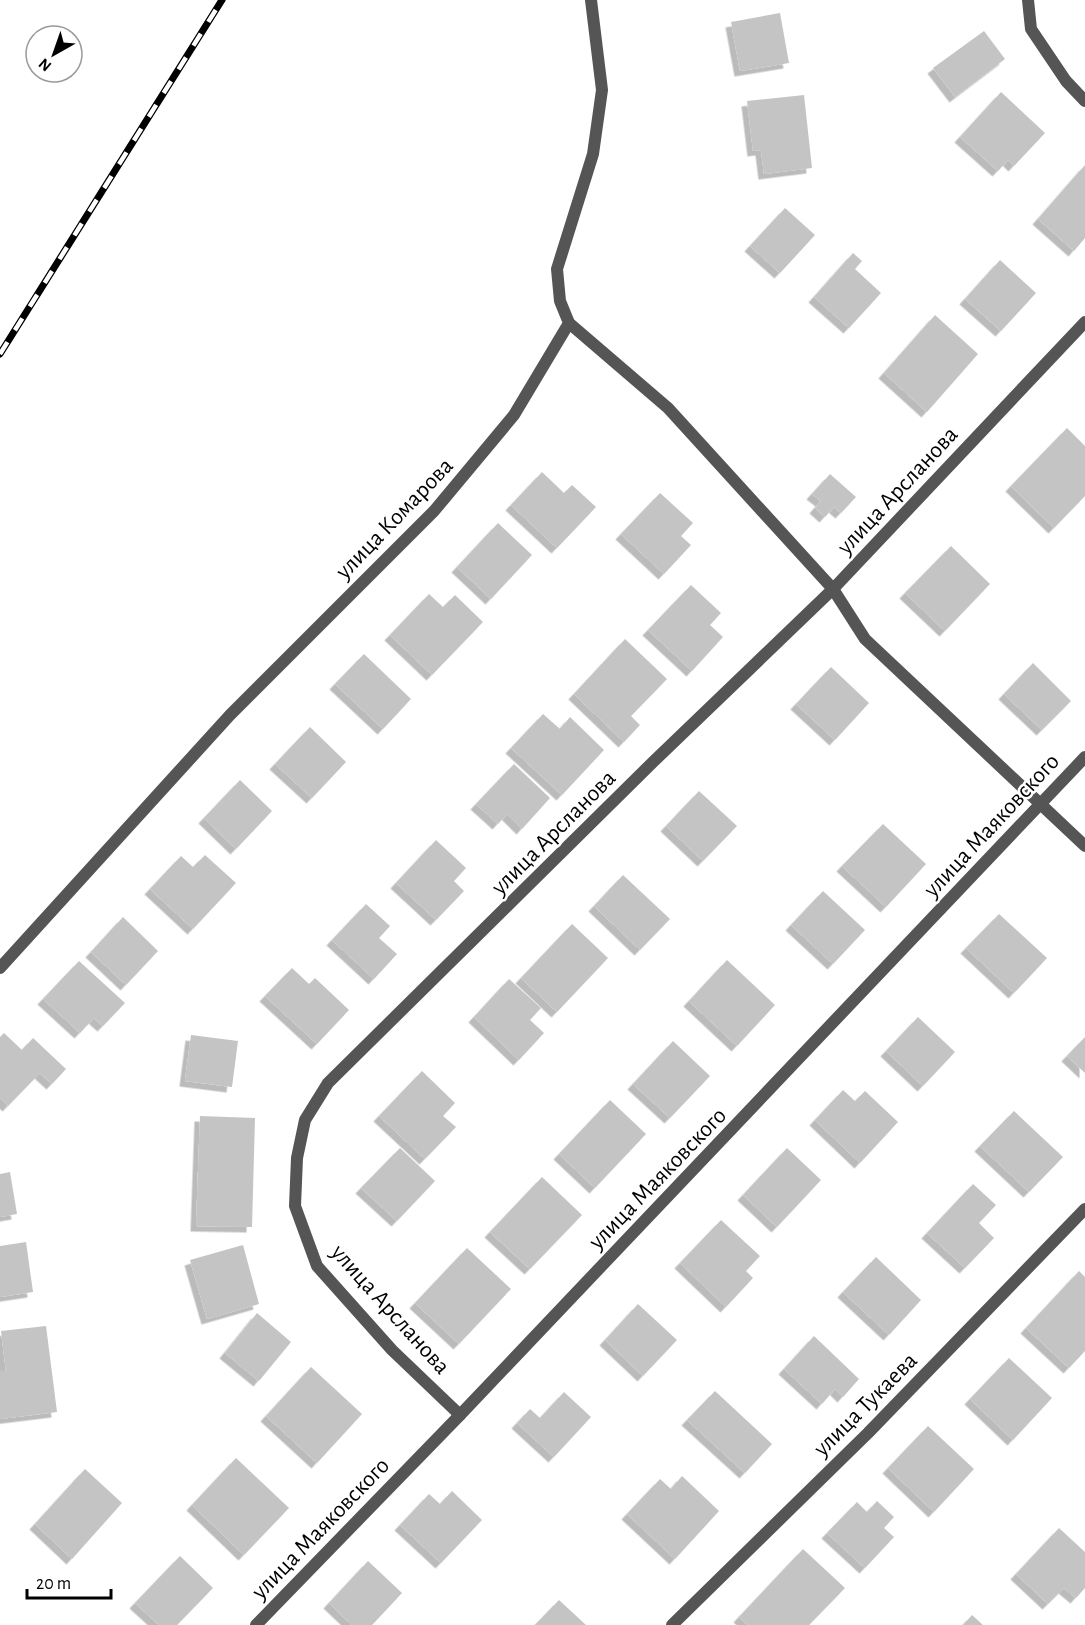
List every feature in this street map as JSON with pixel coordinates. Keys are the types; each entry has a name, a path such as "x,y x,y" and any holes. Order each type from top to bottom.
{"street":[{"path":"591,0 602,90 592,154 557,269 560,301 569,323 668,408 833,589 865,639 1085,846"},
{"path":"1028,0 1031,29 1066,81 1085,101"},
{"name":"улица Арсланова","path":"460,1414 392,1350 317,1266 296,1206 297,1158 305,1120 328,1083 653,762 833,589 1085,322"},
{"name":"улица Комарова","path":"0,968 230,715 434,510 514,415 569,323"},
{"name":"улица Маяковского","path":"256,1625 1085,757"},
{"name":"улица Тукаева","path":"672,1625 868,1433 1085,1209"}],"building":[{"path":"780,13 789,63 740,71 731,22"},
{"path":"984,31 1005,59 955,97 933,68"},
{"path":"1001,92 1045,133 1014,166 1008,160 998,171 960,137"},
{"path":"804,95 812,168 764,174 761,150 753,151 747,101"},
{"path":"1085,165 1085,238 1074,251 1038,219"},
{"path":"785,208 815,235 780,273 750,246"},
{"path":"853,253 862,261 855,269 881,293 849,328 814,297"},
{"path":"1000,260 1036,293 1001,331 965,299"},
{"path":"935,315 978,354 927,412 884,373"},
{"path":"1067,428 1085,446 1085,496 1054,528 1011,486"},
{"path":"542,472 564,493 572,485 596,507 557,548 511,505"},
{"path":"830,474 856,497 841,513 834,507 825,517 815,508 821,501 812,494"},
{"path":"660,493 693,523 681,536 691,545 664,574 621,534"},
{"path":"498,523 532,555 491,599 457,567"},
{"path":"951,546 990,584 945,631 905,593"},
{"path":"691,585 721,613 710,625 723,637 692,671 648,630"},
{"path":"429,594 443,607 455,595 483,622 432,675 390,635"},
{"path":"625,639 667,679 631,716 640,725 624,742 574,694"},
{"path":"364,654 411,699 383,729 335,684"},
{"path":"1033,663 1071,701 1042,730 1004,694"},
{"path":"831,667 869,703 835,740 796,704"},
{"path":"543,714 560,729 570,717 604,750 562,795 511,748"},
{"path":"310,727 346,762 312,798 275,764"},
{"path":"514,764 550,798 522,829 507,814 498,824 476,804"},
{"path":"240,780 272,811 236,849 204,818"},
{"path":"699,791 737,826 703,861 666,826"},
{"path":"883,824 926,864 886,907 842,866"},
{"path":"436,840 466,868 454,881 464,891 436,920 396,883"},
{"path":"205,855 236,883 193,929 150,889 181,856 193,867"},
{"path":"623,875 670,919 640,950 594,906"},
{"path":"823,891 865,930 833,964 791,925"},
{"path":"366,904 390,926 379,938 397,954 374,979 332,940"},
{"path":"999,914 1047,958 1014,993 966,948"},
{"path":"123,917 158,951 126,985 91,952"},
{"path":"572,924 608,958 557,1012 521,978"},
{"path":"727,960 775,1005 737,1046 689,1001"},
{"path":"79,961 125,1003 103,1026 94,1018 80,1033 43,999"},
{"path":"292,968 309,984 315,978 349,1010 317,1044 265,996"},
{"path":"509,979 541,1008 530,1020 544,1033 519,1060 474,1017"},
{"path":"918,1017 955,1052 923,1086 886,1051"},
{"path":"4,1033 22,1050 33,1038 66,1069 52,1084 40,1073 8,1106 0,1098 0,1037"},
{"path":"191,1035 238,1041 232,1087 185,1081"},
{"path":"1085,1037 1085,1073 1067,1056"},
{"path":"673,1041 710,1076 670,1118 633,1084"},
{"path":"422,1071 455,1103 443,1116 456,1127 425,1159 379,1116"},
{"path":"843,1090 855,1101 865,1091 898,1122 860,1163 815,1120"},
{"path":"610,1100 646,1134 595,1188 559,1154"},
{"path":"1014,1111 1063,1157 1029,1192 980,1146"},
{"path":"200,1116 255,1118 252,1227 196,1226"},
{"path":"400,1148 435,1181 397,1221 361,1188"},
{"path":"787,1148 821,1180 777,1227 743,1195"},
{"path":"10,1172 17,1214 0,1217 0,1174"},
{"path":"542,1177 582,1215 530,1269 490,1232"},
{"path":"973,1184 996,1205 979,1223 994,1238 965,1268 927,1233"},
{"path":"721,1220 760,1256 746,1271 753,1278 726,1307 680,1263"},
{"path":"26,1242 33,1292 0,1297 0,1246"},
{"path":"243,1245 259,1304 207,1319 190,1260"},
{"path":"467,1248 511,1289 459,1344 415,1303"},
{"path":"876,1257 921,1300 889,1335 843,1292"},
{"path":"1079,1271 1085,1277 1085,1351 1069,1368 1026,1328"},
{"path":"638,1304 677,1340 643,1376 605,1340"},
{"path":"257,1313 291,1342 259,1381 225,1353"},
{"path":"46,1326 57,1412 0,1419 0,1371 6,1371 1,1331"},
{"path":"814,1336 859,1379 843,1397 835,1389 822,1404 784,1369"},
{"path":"1009,1358 1052,1398 1013,1440 970,1399"},
{"path":"311,1367 362,1414 317,1463 266,1416"},
{"path":"715,1391 772,1444 745,1473 687,1420"},
{"path":"564,1392 591,1417 554,1457 517,1423 530,1409 540,1418"},
{"path":"928,1426 974,1469 934,1512 888,1468"},
{"path":"236,1458 289,1508 244,1555 192,1505"},
{"path":"85,1469 122,1503 72,1559 35,1524"},
{"path":"682,1476 719,1511 675,1559 627,1514 660,1479 671,1489"},
{"path":"452,1491 482,1520 441,1563 400,1525 429,1494 440,1504"},
{"path":"877,1501 894,1517 884,1528 894,1537 865,1568 827,1533 857,1502 867,1512"},
{"path":"1059,1528 1085,1552 1085,1588 1076,1598 1064,1588 1048,1604 1016,1574"},
{"path":"803,1549 845,1588 809,1625 748,1625 739,1617"},
{"path":"180,1556 213,1588 177,1625 159,1625 135,1603"},
{"path":"368,1561 402,1593 372,1625 352,1625 329,1603"},
{"path":"559,1600 586,1625 535,1625"},
{"path":"972,1615 983,1625 963,1625"}],"railway":[{"path":"0,354 222,0"}]}
